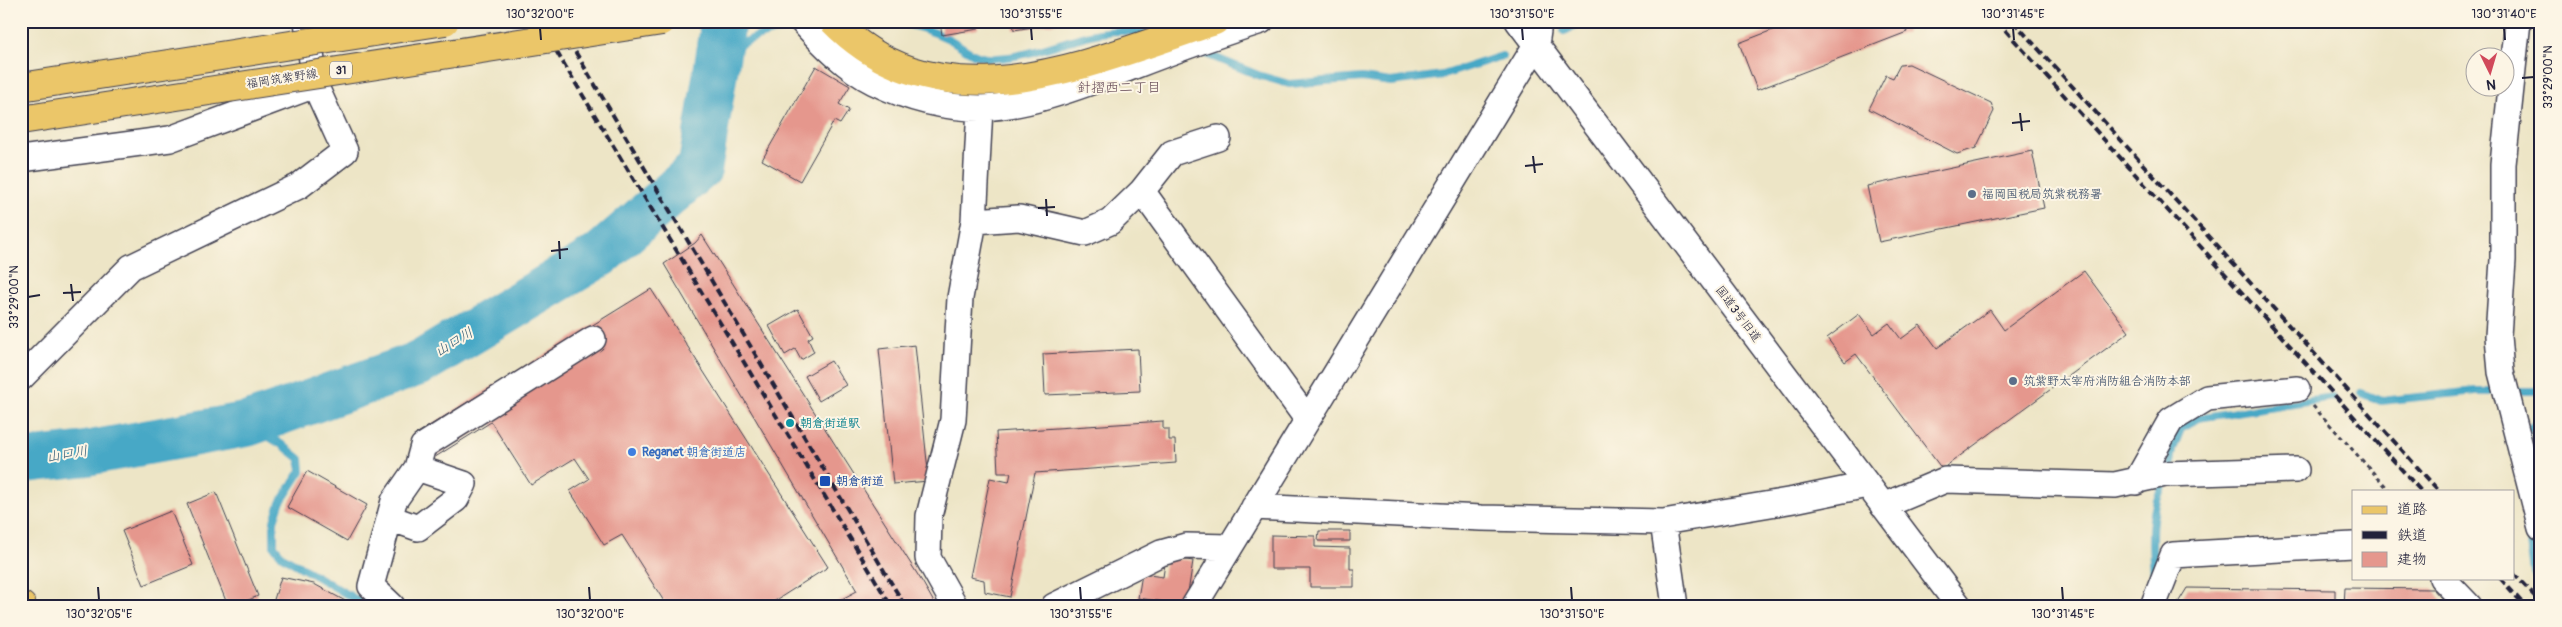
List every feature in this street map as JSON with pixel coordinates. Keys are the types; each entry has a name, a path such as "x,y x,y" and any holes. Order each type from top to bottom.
{"main road":[{"path":"21,87 445,21"},
{"name":"福岡筑紫野線","path":"21,120 662,21"},
{"path":"833,21 853,42 877,58 908,71 944,80 977,83 1003,81 1060,71 1215,21"}],"street":[{"path":"21,378 132,267 299,186 345,150 315,85 307,21"},
{"path":"802,21 845,62 873,82 936,104 980,108 1027,101 1075,89 1216,35 1261,21"},
{"name":"国道3号旧道","path":"1518,21 1537,33 1883,506 1959,606"},
{"path":"2518,21 2503,164 2503,260 2498,336 2501,372 2541,528"},
{"path":"1194,606 1537,33"},
{"path":"21,159 170,139 315,85"},
{"path":"955,606 928,558 929,516 953,420 960,298 974,221 980,108"},
{"path":"974,221 1019,218 1085,233 1110,222 1142,191 1172,153 1218,138"},
{"path":"1142,191 1307,419"},
{"path":"392,606 372,586 394,501 417,468 423,446 593,338"},
{"path":"2136,482 2171,420 2207,398 2297,389"},
{"path":"390,518 418,528 456,499 464,484 417,468"},
{"path":"1883,506 1946,480 2115,485 2136,482 2165,474 2296,470"},
{"path":"1254,507 1481,518 1663,522 1794,500 1868,485"},
{"path":"1663,522 1674,606"},
{"path":"2153,606 2173,555 2352,545"},
{"path":"1054,606 1161,553 1186,546 1230,547"},
{"path":"2444,580 2469,606"}],"path":[{"path":"2297,389 2389,490"}],"building":[{"path":"940,21 977,21 978,29 942,35"},
{"path":"1013,21 1064,21 1064,22 1014,30"},
{"path":"1796,21 1903,21 1907,32 1757,90 1739,43"},
{"path":"1909,64 1991,103 1994,111 1976,148 1957,154 1869,109 1886,75 1893,78 1900,65"},
{"path":"816,66 850,86 839,104 849,110 840,124 834,121 800,181 762,160"},
{"path":"2032,151 2044,208 1879,242 1867,186"},
{"name":"朝倉街道駅","path":"702,235 936,606 838,606 836,602 857,591 664,264 695,243"},
{"path":"2084,271 2129,332 1942,469 1856,354 1845,362 1827,338 1859,314 1874,334 1889,323 1901,339 1920,325 1937,348 1990,310 2004,330"},
{"name":"Reganet 朝倉街道店","path":"651,289 828,567 767,606 667,606 622,535 604,545 570,491 589,479 575,458 531,485 491,422 432,459 416,434"},
{"path":"798,309 813,336 808,339 814,352 801,360 795,349 785,355 769,326"},
{"path":"915,345 929,481 893,484 879,349"},
{"path":"1138,349 1140,391 1045,395 1043,354"},
{"path":"831,361 846,385 819,401 805,376"},
{"path":"1163,421 1163,429 1169,429 1169,440 1175,440 1176,463 1035,473 1010,597 985,592 984,580 970,577 990,478 1009,482 1011,473 998,473 996,432"},
{"path":"307,471 367,505 347,541 287,507"},
{"path":"216,492 258,596 234,606 228,606 187,504"},
{"path":"171,511 193,565 144,585 122,531"},
{"path":"1319,531 1350,531 1350,541 1318,541"},
{"path":"1271,535 1315,536 1315,547 1350,548 1350,569 1354,569 1354,587 1310,587 1310,569 1271,569"},
{"path":"1166,557 1193,561 1186,605 1138,598 1142,574 1163,577"},
{"path":"281,577 314,584 349,603 348,606 272,606"},
{"path":"2187,588 2335,590 2335,606 2176,606"},
{"path":"2345,588 2433,589 2448,606 2344,606"},
{"path":"1085,597 1110,602 1110,606 1084,606"},
{"path":"1113,601 1128,603 1126,606 1112,606"}],"waterway":[{"name":"山口川","path":"21,461 83,454 248,424 420,363 600,255 700,168 722,31 720,21"},
{"path":"890,21 935,33 977,56 989,58 1016,56 1092,35 1110,32 1129,31 1147,35"},
{"path":"1564,31 1589,21"},
{"path":"717,60 734,48 752,39 792,27"},
{"path":"1196,50 1258,75 1289,84 1362,78 1391,82 1443,75 1502,56"},
{"path":"2361,393 2381,401 2476,391 2541,391"},
{"path":"2170,469 2173,449 2181,429 2198,418 2332,397"},
{"path":"2526,438 2527,430 2541,419"},
{"path":"248,424 284,446 300,459 301,471 280,503 274,521 274,546 282,556 367,606"},
{"path":"2152,580 2154,576 2152,526 2156,504 2165,479"},
{"path":"2526,512 2534,572 2541,589"}],"railway":[{"path":"538,21 891,606"},
{"path":"557,21 905,606"},
{"path":"1997,21 2420,490"},
{"path":"2013,21 2438,490"},
{"path":"2514,574 2541,603"},
{"path":"2502,580 2525,606"}],"place":[{"name":"福岡国税局筑紫税務署","path":"1972,194"},
{"name":"筑紫野太宰府消防組合消防本部","path":"2013,381"},
{"name":"朝倉街道駅","path":"790,423"},
{"name":"Reganet 朝倉街道店","path":"632,452"},
{"name":"朝倉街道","path":"825,481"}],"district":[{"name":"針摺西二丁目","path":"1119,87"}]}
